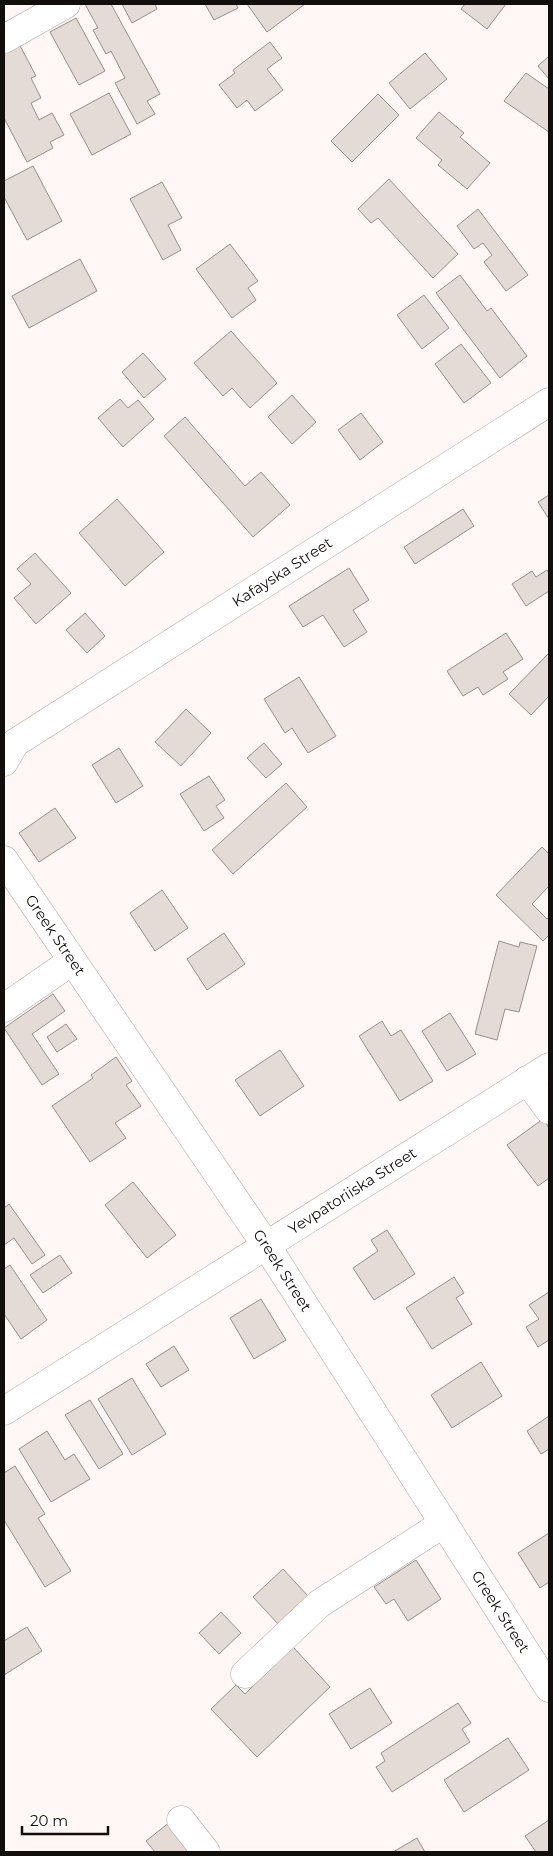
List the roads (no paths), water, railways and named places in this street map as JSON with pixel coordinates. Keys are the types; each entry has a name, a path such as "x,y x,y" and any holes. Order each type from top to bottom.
{"street":[{"path":"4,40 66,4"},
{"name":"Kafayska Street","path":"7,743 547,408"},
{"name":"Greek Street","path":"4,860 266,1245 549,1688"},
{"path":"4,1008 72,961"},
{"path":"538,1074 549,1110"},
{"name":"Yevpatoriiska Street","path":"4,1411 538,1074"},
{"path":"245,1674 319,1604 444,1523"},
{"path":"181,1820 206,1852"}]}
